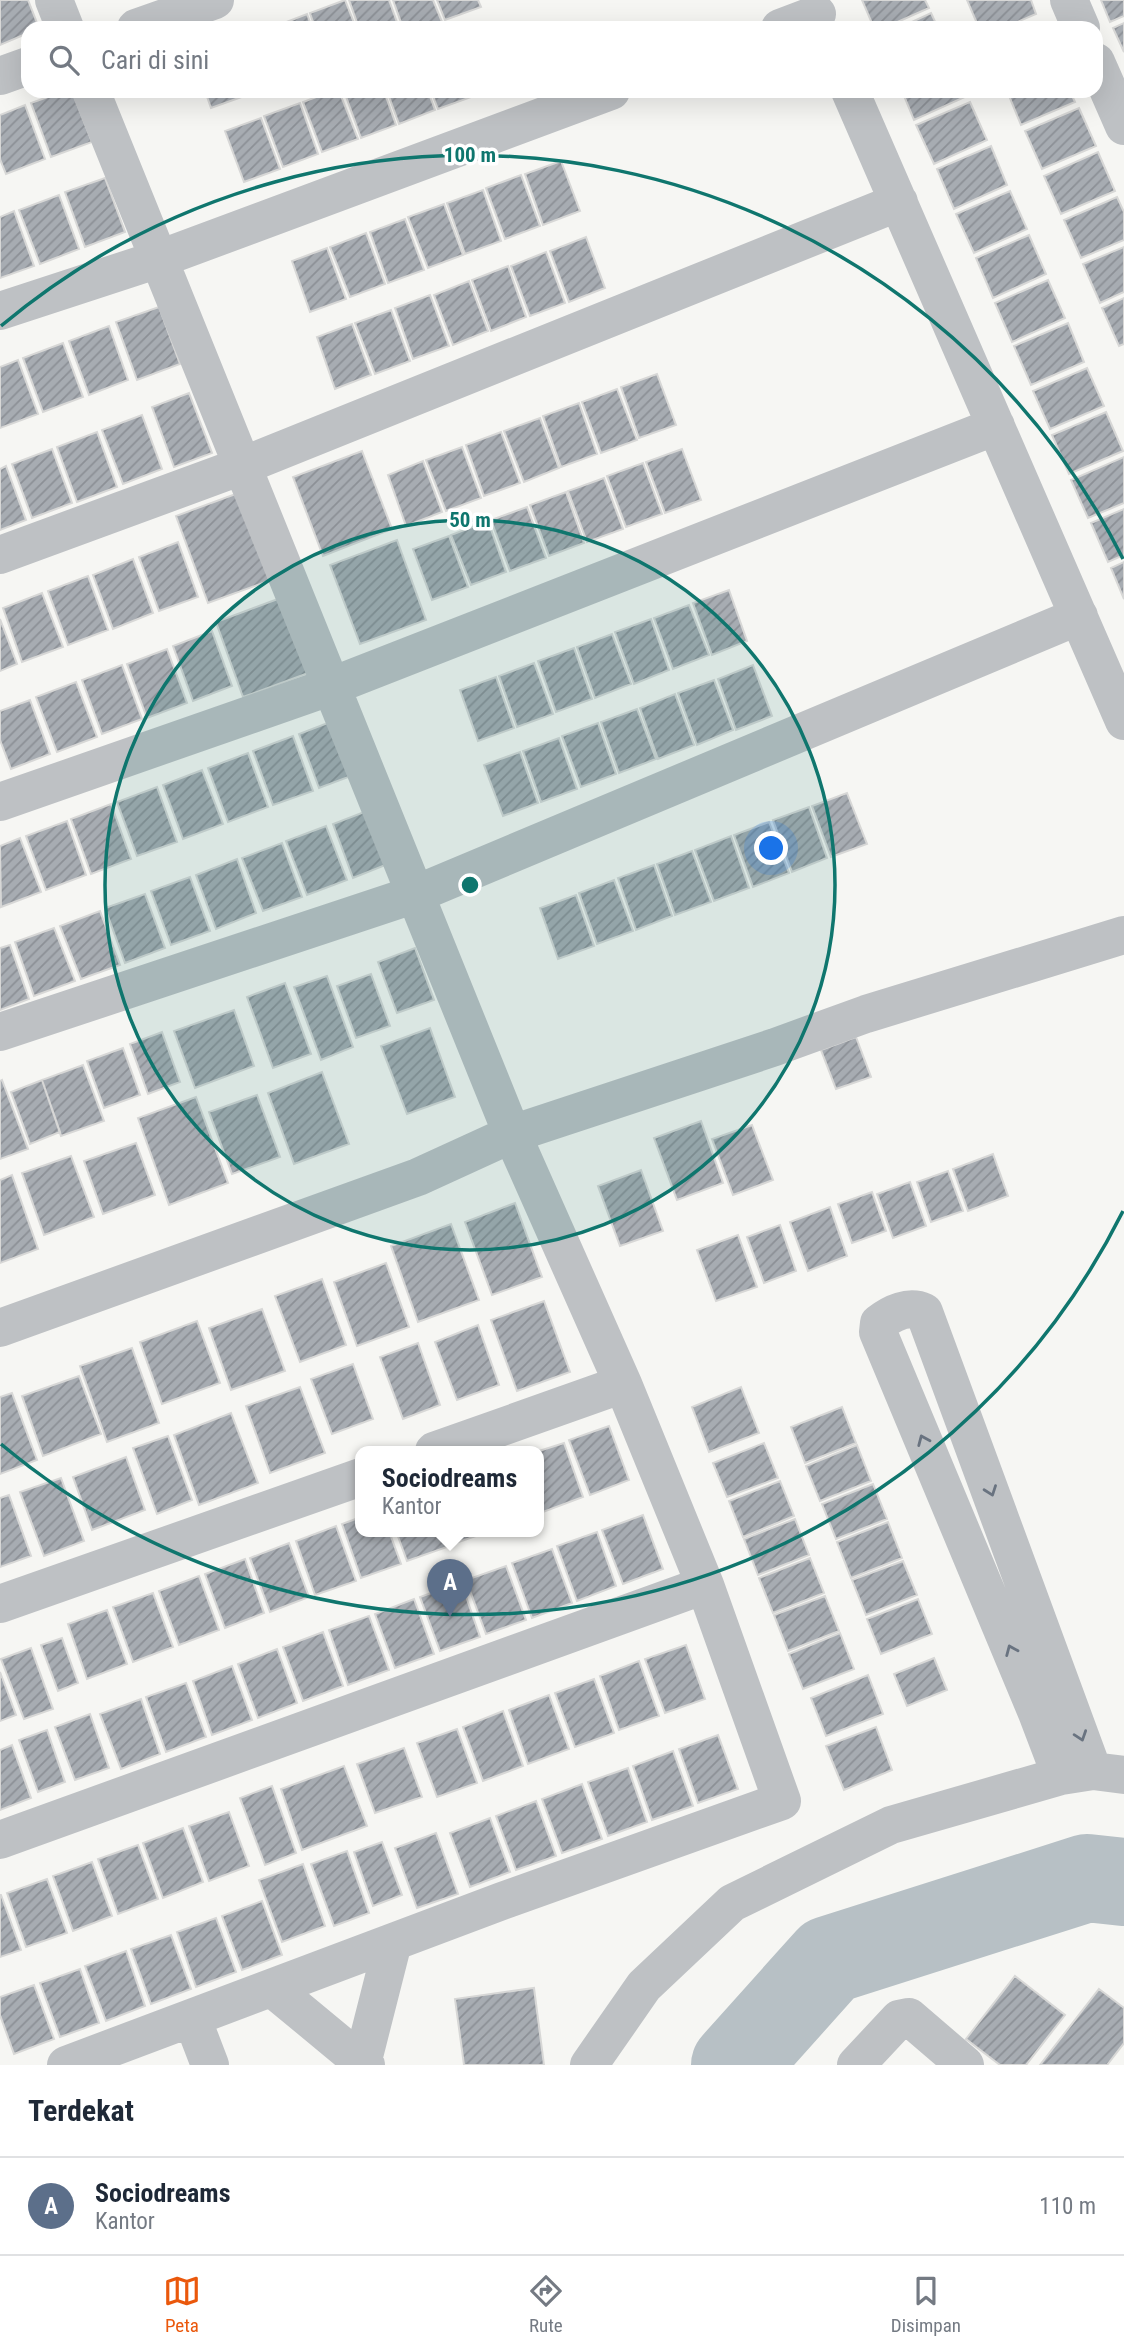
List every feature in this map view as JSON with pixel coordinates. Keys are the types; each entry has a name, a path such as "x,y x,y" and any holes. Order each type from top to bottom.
{"street":[{"path":"54,0 62,21"},
{"path":"156,21 215,0"},
{"path":"1069,0 1078,21"},
{"path":"798,21 817,14"},
{"path":"0,76 21,68"},
{"path":"1103,78 1124,126"},
{"path":"66,2065 393,1942 782,1801 705,1585 623,1384 512,1134 94,98"},
{"path":"0,311 159,259 592,98"},
{"path":"853,98 1079,615 1113,663 1124,721"},
{"path":"0,555 242,466 899,202"},
{"path":"0,802 332,686 996,426"},
{"path":"0,1032 416,894 1079,615"},
{"path":"0,1328 418,1177 512,1134 775,1048 866,1014 1124,935"},
{"path":"916,1308 924,1312 1069,1700 1093,1774 1037,1713 878,1332 884,1319 908,1309 916,1308"},
{"path":"448,1446 623,1384"},
{"path":"0,1604 355,1479"},
{"path":"0,1840 705,1585"},
{"path":"589,2065 644,1986 732,1903 891,1825 1093,1774"},
{"path":"272,1988 365,2062 393,1942"},
{"path":"856,2065 899,2019 909,2017 965,2065"},
{"path":"192,2018 210,2065"}],"building":[{"path":"0,0 28,0 36,21 21,21 21,36 0,45"},
{"path":"345,0 353,21 313,21 310,13"},
{"path":"349,0 389,0 396,21 356,21"},
{"path":"393,0 433,0 442,21 400,21"},
{"path":"437,0 478,0 481,7 445,20"},
{"path":"862,0 925,0 929,8 900,21 871,21"},
{"path":"967,0 1031,0 1036,14 1020,21 976,21"},
{"path":"1101,0 1124,0 1124,16 1110,22"},
{"path":"931,13 935,21 914,21"},
{"path":"307,14 310,21 289,21"},
{"path":"1124,23 1124,52 1113,28"},
{"path":"45,98 75,98 92,142 51,157 31,103"},
{"path":"207,98 239,98 211,108"},
{"path":"314,98 342,98 358,139 322,152 303,102"},
{"path":"347,98 386,98 396,125 361,138"},
{"path":"390,98 431,98 435,110 399,124"},
{"path":"434,98 468,98 438,109"},
{"path":"905,98 963,98 914,120"},
{"path":"1010,98 1073,98 1075,102 1021,125"},
{"path":"970,102 987,140 934,164 916,125"},
{"path":"300,103 318,154 283,167 264,116"},
{"path":"25,105 45,159 6,174 0,159 0,115"},
{"path":"1079,108 1096,146 1042,169 1025,131"},
{"path":"261,118 280,169 244,182 225,131"},
{"path":"991,146 1007,185 954,209 937,169"},
{"path":"1098,152 1115,191 1061,214 1044,176"},
{"path":"561,161 580,211 543,225 525,174"},
{"path":"521,175 540,226 505,239 486,188"},
{"path":"105,178 125,232 85,247 65,192"},
{"path":"483,190 501,241 465,254 447,203"},
{"path":"1010,191 1027,229 974,253 956,214"},
{"path":"59,195 79,249 40,264 19,210"},
{"path":"1117,197 1124,212 1124,240 1081,258 1064,220"},
{"path":"444,204 463,255 428,268 408,217"},
{"path":"14,211 34,266 0,278 0,217"},
{"path":"405,219 424,270 388,283 370,232"},
{"path":"366,233 385,284 350,297 330,247"},
{"path":"1029,235 1046,274 993,298 976,258"},
{"path":"586,237 605,288 569,302 550,251"},
{"path":"1124,247 1124,292 1100,303 1083,264"},
{"path":"327,248 346,299 310,312 292,261"},
{"path":"546,252 565,303 530,316 511,266"},
{"path":"508,266 526,317 491,331 472,280"},
{"path":"1048,280 1065,318 1012,342 995,303"},
{"path":"469,281 488,331 453,345 434,295"},
{"path":"430,295 449,346 413,359 395,308"},
{"path":"1124,298 1124,344 1119,346 1102,308"},
{"path":"159,307 180,364 137,380 116,322"},
{"path":"391,310 410,361 375,374 355,323"},
{"path":"1068,323 1084,362 1031,385 1014,346"},
{"path":"352,324 371,375 335,389 317,337"},
{"path":"109,326 128,380 89,395 69,341"},
{"path":"63,343 83,397 43,412 23,358"},
{"path":"18,360 38,414 0,428 0,367"},
{"path":"1087,368 1104,406 1050,429 1033,391"},
{"path":"657,374 676,425 639,438 621,387"},
{"path":"617,389 637,440 601,453 582,402"},
{"path":"189,393 212,453 174,467 152,407"},
{"path":"579,403 597,454 561,467 543,416"},
{"path":"1106,412 1123,451 1069,474 1052,435"},
{"path":"142,415 162,469 123,484 102,430"},
{"path":"540,418 559,468 524,482 504,431"},
{"path":"97,432 117,487 77,502 57,447"},
{"path":"501,432 520,483 484,496 466,445"},
{"path":"462,447 481,498 446,511 426,460"},
{"path":"52,449 72,503 32,518 12,464"},
{"path":"682,449 701,500 665,513 646,462"},
{"path":"362,451 392,529 323,556 293,477"},
{"path":"1124,457 1124,503 1088,518 1071,480"},
{"path":"423,461 442,512 406,526 388,475"},
{"path":"643,463 662,514 626,527 607,476"},
{"path":"6,466 26,520 0,530 0,469"},
{"path":"604,478 623,529 587,542 568,491"},
{"path":"241,492 274,579 208,603 176,516"},
{"path":"566,492 584,543 549,556 530,505"},
{"path":"527,507 546,558 510,571 491,520"},
{"path":"1124,509 1124,555 1108,562 1091,523"},
{"path":"488,521 506,572 471,585 451,535"},
{"path":"449,536 468,587 432,600 413,549"},
{"path":"397,540 426,620 360,644 330,565"},
{"path":"178,542 198,597 159,611 139,557"},
{"path":"133,559 153,613 113,629 93,575"},
{"path":"1124,562 1124,599 1111,568"},
{"path":"88,576 108,630 68,645 48,591"},
{"path":"729,590 747,641 712,655 693,603"},
{"path":"42,593 63,647 22,662 3,608"},
{"path":"283,597 311,672 243,697 216,622"},
{"path":"689,605 709,655 673,669 654,618"},
{"path":"0,619 17,664 0,671"},
{"path":"651,619 669,670 634,684 615,632"},
{"path":"212,631 232,686 193,701 173,646"},
{"path":"612,634 631,684 595,698 577,647"},
{"path":"574,648 592,699 556,712 538,661"},
{"path":"167,649 187,703 147,718 127,664"},
{"path":"534,663 553,714 517,727 499,676"},
{"path":"122,665 142,719 102,734 82,680"},
{"path":"753,665 772,716 736,730 718,679"},
{"path":"496,677 514,728 478,741 460,690"},
{"path":"714,680 733,730 697,745 678,693"},
{"path":"76,682 97,737 57,752 36,697"},
{"path":"675,694 694,745 658,759 640,708"},
{"path":"30,700 50,754 11,769 0,740 0,711"},
{"path":"637,709 656,759 619,773 601,722"},
{"path":"338,719 359,773 319,788 299,734"},
{"path":"598,723 616,774 581,787 562,736"},
{"path":"293,736 313,791 273,805 253,751"},
{"path":"559,738 577,789 541,802 523,751"},
{"path":"520,752 538,803 503,816 484,765"},
{"path":"248,753 268,807 228,822 208,768"},
{"path":"202,770 223,824 183,839 163,785"},
{"path":"157,787 177,842 137,856 117,802"},
{"path":"847,793 867,844 831,857 812,806"},
{"path":"111,804 131,859 91,874 71,819"},
{"path":"809,807 827,858 792,872 773,820"},
{"path":"372,809 393,862 353,878 333,824"},
{"path":"67,821 86,875 46,890 26,836"},
{"path":"769,822 789,873 753,887 734,835"},
{"path":"326,826 347,880 307,895 286,841"},
{"path":"731,836 749,888 714,901 695,850"},
{"path":"20,838 41,892 1,907 0,846"},
{"path":"282,843 302,897 263,911 242,858"},
{"path":"692,851 711,902 675,915 657,864"},
{"path":"237,859 256,913 216,929 196,875"},
{"path":"654,865 672,916 636,930 618,878"},
{"path":"190,877 210,931 171,945 151,891"},
{"path":"614,880 633,931 597,944 579,893"},
{"path":"145,894 165,948 125,963 105,908"},
{"path":"576,895 594,946 558,959 540,908"},
{"path":"100,911 120,965 81,979 60,926"},
{"path":"54,928 75,981 34,996 15,942"},
{"path":"10,945 29,999 0,1010 0,948"},
{"path":"415,948 434,1000 397,1013 378,962"},
{"path":"371,974 390,1026 356,1038 337,986"},
{"path":"327,976 353,1047 321,1060 294,987"},
{"path":"285,983 311,1054 273,1068 247,997"},
{"path":"234,1010 254,1066 195,1088 174,1031"},
{"path":"430,1028 455,1097 407,1114 381,1046"},
{"path":"162,1032 180,1082 148,1094 130,1044"},
{"path":"856,1037 871,1077 836,1089 821,1050"},
{"path":"123,1048 140,1095 104,1108 87,1061"},
{"path":"83,1065 104,1121 61,1136 42,1080"},
{"path":"322,1072 349,1144 294,1164 268,1093"},
{"path":"2,1080 28,1149 0,1159 0,1081"},
{"path":"42,1080 60,1132 30,1144 11,1092"},
{"path":"257,1095 280,1157 232,1174 209,1112"},
{"path":"196,1097 228,1183 169,1205 138,1118"},
{"path":"701,1121 723,1183 677,1200 654,1138"},
{"path":"752,1125 773,1180 733,1195 712,1139"},
{"path":"136,1143 155,1195 103,1214 84,1161"},
{"path":"993,1154 1008,1196 968,1211 953,1169"},
{"path":"71,1156 94,1217 44,1235 22,1173"},
{"path":"641,1170 663,1231 620,1246 598,1186"},
{"path":"948,1171 963,1211 931,1222 917,1182"},
{"path":"12,1175 38,1249 0,1263 0,1180"},
{"path":"910,1182 926,1226 893,1238 877,1194"},
{"path":"872,1192 886,1231 852,1243 838,1204"},
{"path":"515,1203 542,1277 492,1295 465,1222"},
{"path":"830,1207 847,1256 808,1271 790,1222"},
{"path":"451,1224 479,1300 418,1322 391,1246"},
{"path":"780,1225 796,1271 764,1283 747,1237"},
{"path":"738,1235 757,1287 716,1301 697,1250"},
{"path":"386,1263 409,1327 357,1346 334,1282"},
{"path":"322,1279 346,1345 300,1362 275,1296"},
{"path":"544,1301 570,1372 517,1391 491,1320"},
{"path":"262,1309 285,1371 231,1390 209,1328"},
{"path":"197,1321 220,1383 162,1404 140,1342"},
{"path":"478,1325 499,1385 457,1400 435,1342"},
{"path":"418,1343 440,1405 403,1419 380,1357"},
{"path":"132,1348 159,1423 107,1442 80,1366"},
{"path":"353,1364 373,1419 332,1434 311,1379"},
{"path":"79,1376 101,1434 43,1456 22,1396"},
{"path":"300,1387 325,1453 270,1473 246,1406"},
{"path":"741,1387 759,1433 709,1452 692,1407"},
{"path":"12,1393 37,1460 0,1474 0,1397"},
{"path":"842,1407 856,1443 805,1463 791,1427"},
{"path":"231,1413 258,1483 199,1505 174,1435"},
{"path":"609,1426 629,1480 590,1495 569,1440"},
{"path":"168,1436 192,1500 157,1514 133,1448"},
{"path":"564,1443 583,1497 544,1512 544,1449"},
{"path":"764,1443 778,1478 727,1497 713,1463"},
{"path":"857,1445 871,1481 820,1501 806,1466"},
{"path":"126,1457 145,1510 92,1530 73,1477"},
{"path":"61,1478 84,1541 44,1556 20,1492"},
{"path":"780,1481 794,1516 743,1537 729,1501"},
{"path":"873,1484 887,1519 836,1539 822,1504"},
{"path":"9,1495 31,1556 0,1567 0,1498"},
{"path":"643,1515 663,1569 623,1584 602,1530"},
{"path":"355,1519 355,1537 391,1537 401,1564 361,1578 342,1524"},
{"path":"795,1519 809,1555 758,1575 744,1539"},
{"path":"888,1522 902,1558 851,1578 837,1542"},
{"path":"336,1526 356,1581 315,1595 296,1541"},
{"path":"597,1532 616,1586 577,1601 557,1546"},
{"path":"398,1537 443,1537 447,1547 407,1561"},
{"path":"450,1537 473,1537 453,1544"},
{"path":"289,1543 309,1597 270,1612 250,1558"},
{"path":"552,1549 572,1603 532,1618 512,1563"},
{"path":"810,1558 824,1593 773,1613 759,1578"},
{"path":"245,1559 264,1613 225,1628 205,1574"},
{"path":"903,1561 917,1595 866,1615 852,1580"},
{"path":"506,1566 526,1620 486,1634 466,1580"},
{"path":"199,1576 219,1630 179,1645 159,1591"},
{"path":"461,1582 480,1637 440,1651 420,1597"},
{"path":"153,1593 173,1647 133,1662 113,1607"},
{"path":"825,1596 839,1631 788,1651 774,1615"},
{"path":"414,1599 434,1654 395,1668 375,1614"},
{"path":"918,1599 932,1634 881,1654 867,1619"},
{"path":"107,1610 127,1664 87,1679 68,1624"},
{"path":"369,1616 389,1670 348,1685 329,1630"},
{"path":"323,1632 343,1686 303,1701 283,1647"},
{"path":"840,1633 854,1669 803,1689 789,1654"},
{"path":"62,1638 78,1683 58,1691 41,1645"},
{"path":"686,1645 705,1699 665,1713 645,1659"},
{"path":"31,1648 53,1709 24,1719 1,1659"},
{"path":"277,1649 297,1703 258,1718 238,1664"},
{"path":"934,1658 947,1690 907,1706 894,1674"},
{"path":"639,1661 659,1716 619,1730 600,1676"},
{"path":"232,1666 252,1720 212,1735 193,1681"},
{"path":"0,1672 16,1715 0,1721"},
{"path":"868,1675 883,1714 826,1736 811,1698"},
{"path":"594,1679 614,1733 575,1747 555,1693"},
{"path":"186,1683 206,1737 166,1752 146,1697"},
{"path":"549,1695 569,1749 528,1764 509,1710"},
{"path":"141,1699 160,1754 121,1769 100,1714"},
{"path":"503,1711 523,1766 483,1781 463,1727"},
{"path":"90,1714 109,1768 75,1780 55,1727"},
{"path":"876,1727 892,1770 844,1790 826,1746"},
{"path":"457,1729 477,1783 437,1797 417,1743"},
{"path":"47,1730 65,1782 38,1792 19,1740"},
{"path":"718,1735 738,1789 698,1803 679,1749"},
{"path":"12,1745 31,1798 0,1810 0,1750"},
{"path":"404,1748 422,1797 375,1813 357,1764"},
{"path":"673,1751 693,1806 652,1820 633,1766"},
{"path":"344,1766 367,1826 302,1850 281,1789"},
{"path":"628,1768 647,1822 608,1836 588,1782"},
{"path":"582,1784 602,1839 562,1853 542,1799"},
{"path":"272,1786 296,1853 265,1865 240,1798"},
{"path":"536,1801 556,1856 516,1870 496,1816"},
{"path":"229,1812 249,1866 209,1881 189,1826"},
{"path":"490,1818 510,1872 470,1887 450,1833"},
{"path":"183,1828 203,1882 163,1898 143,1843"},
{"path":"436,1833 458,1894 417,1908 395,1848"},
{"path":"382,1842 402,1895 373,1906 354,1852"},
{"path":"138,1845 158,1899 118,1914 98,1859"},
{"path":"347,1851 369,1913 334,1926 311,1864"},
{"path":"92,1862 112,1916 73,1931 53,1876"},
{"path":"303,1864 325,1926 282,1942 259,1880"},
{"path":"47,1879 67,1933 26,1947 7,1893"},
{"path":"0,1895 21,1950 0,1957"},
{"path":"262,1901 282,1955 242,1970 222,1916"},
{"path":"216,1918 236,1972 196,1987 177,1932"},
{"path":"171,1935 191,1989 151,2004 131,1949"},
{"path":"126,1951 145,2006 106,2021 85,1966"},
{"path":"80,1969 99,2023 60,2037 40,1983"},
{"path":"1015,1976 1065,2015 1026,2065 1000,2065 966,2039"},
{"path":"34,1985 54,2039 14,2054 0,2015 0,1997"},
{"path":"534,1988 544,2065 464,2065 455,1999"},
{"path":"1099,1989 1124,2008 1124,2043 1107,2065 1040,2065"}],"waterway":[{"path":"735,2065 829,1960 1087,1878 1124,1882"}],"place":[{"name":"Sociodreams","path":"450,1617"}]}
